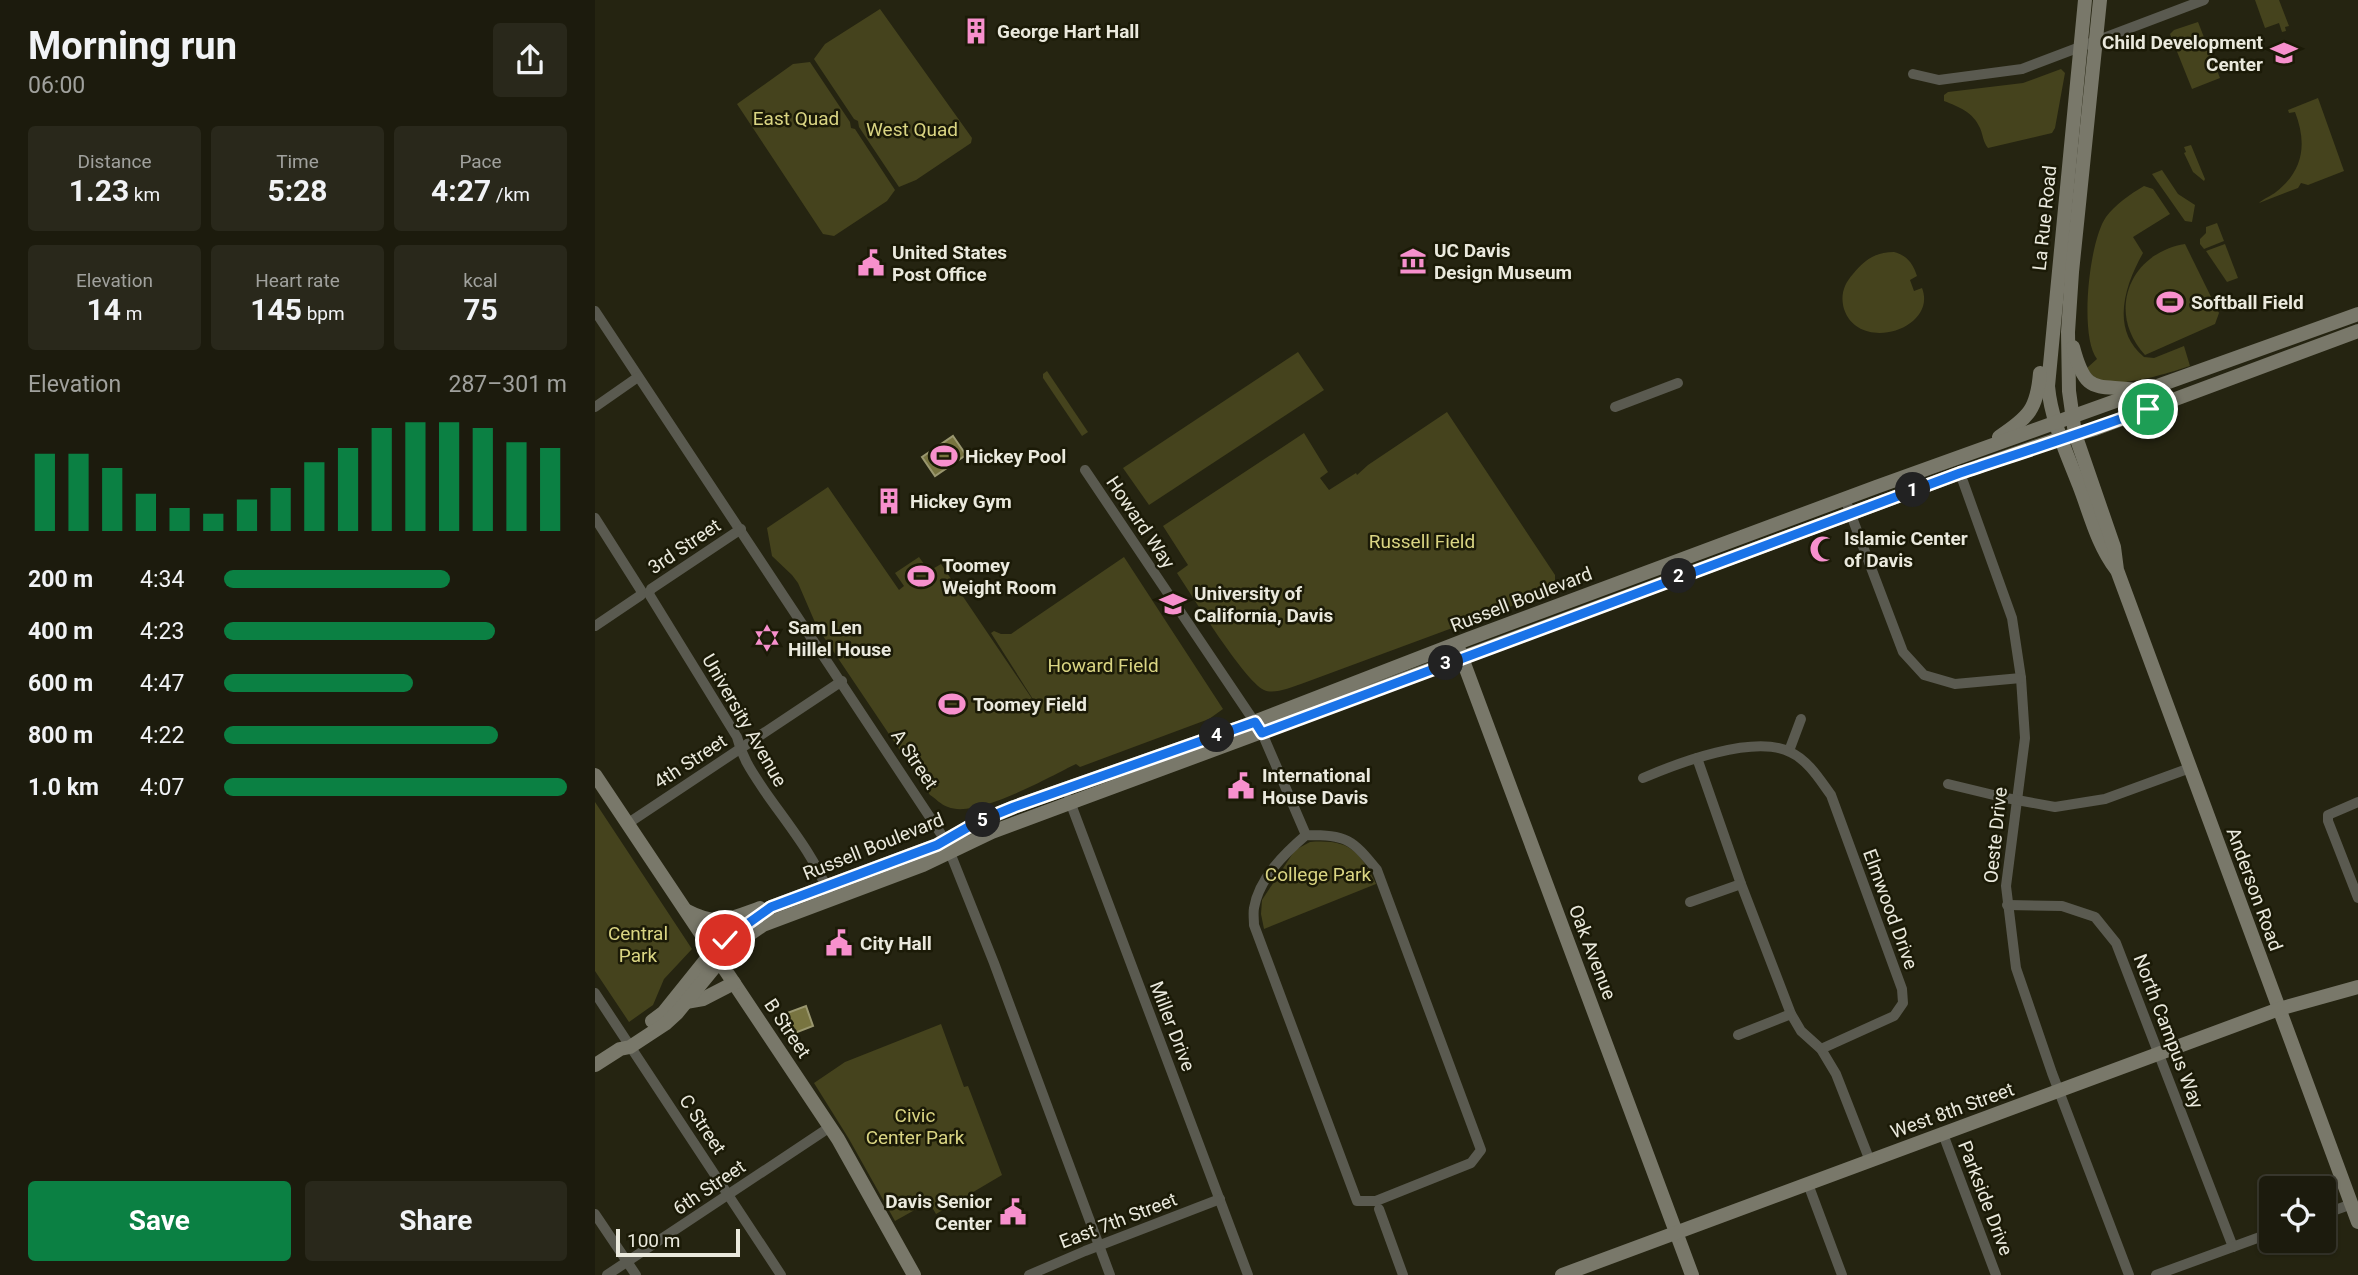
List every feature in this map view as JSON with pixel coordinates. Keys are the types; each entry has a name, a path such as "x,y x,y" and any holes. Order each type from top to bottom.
{"main road":[{"name":"La Rue Road","path":"2069,436 2072,416 2068,332 2088,44 2085,0"},
{"name":"La Rue Road","path":"2069,436 2057,421 2048,386 2054,312 2088,44 2099,0"},
{"path":"1979,450 2021,423 2033,407 2039,390 2046,321 2054,312"},
{"name":"Russell Boulevard","path":"1459,650 1551,624 1847,506 1979,450 2358,314"},
{"name":"Russell Boulevard","path":"716,955 771,907 923,865 948,846 992,832 1068,796 1459,650 1576,599 1847,506 1960,473 2069,436 2358,331"},
{"path":"2068,332 2079,369 2085,378 2096,386 2109,389 2142,390"},
{"path":"2069,436 2093,523 2102,526 2116,564"},
{"name":"Anderson Road","path":"2069,436 2111,538 2116,564 2358,1222"},
{"path":"1551,624 1553,616 1573,607 1576,599"},
{"name":"Oak Avenue","path":"1459,650 1692,1275"},
{"name":"B Street","path":"595,775 830,1127 914,1275"},
{"name":"Russell Boulevard","path":"716,955 763,925 828,893"},
{"path":"685,910 706,920 719,921 771,907"},
{"path":"595,1065 665,1024 685,1002 716,955"},
{"path":"625,1045 664,1012 716,955"},
{"path":"685,1002 703,999 734,983"},
{"name":"West 8th Street","path":"1562,1275 2279,1009 2358,987"}],"street":[{"path":"1913,74 1939,80 2015,71 2204,0"},
{"name":"A Street","path":"595,312 842,681 948,846 1110,1275"},
{"path":"595,407 638,377"},
{"path":"1615,407 1678,383"},
{"name":"Howard Way","path":"1085,470 1258,727"},
{"name":"Oeste Drive","path":"1960,473 2012,618 2021,678 2025,737 2006,886 2017,968 2129,1275"},
{"path":"1847,506 1903,652 1924,675 1955,684 2021,678"},
{"name":"University Avenue","path":"595,518 737,737 742,758 805,850 828,893"},
{"name":"3rd Street","path":"595,626 741,529"},
{"name":"4th Street","path":"627,824 842,681"},
{"path":"1643,778 1727,749 1755,746 1789,751 1801,719"},
{"path":"1258,727 1306,835"},
{"name":"Elmwood Drive","path":"1789,751 1816,774 1831,795 1902,989 1903,1003 1893,1016 1821,1049"},
{"path":"1697,758 1741,884 1791,1014 1801,1031 1821,1049 1836,1074 1870,1161"},
{"path":"1948,784 2055,807 2105,799 2190,768"},
{"name":"Miller Drive","path":"1068,796 1248,1275"},
{"path":"2358,802 2333,811 2328,815 2328,821 2358,898"},
{"path":"1306,835 1325,835 1348,840 1358,847 1377,870 1481,1150 1471,1163 1376,1201 1357,1201 1254,925 1254,908 1264,882 1282,856 1306,835"},
{"path":"1690,902 1741,884"},
{"name":"North Campus Way","path":"2007,905 2062,906 2095,917 2116,943 2232,1247"},
{"name":"C Street","path":"595,993 625,1045 781,1275"},
{"path":"1738,1035 1791,1014"},
{"name":"6th Street","path":"607,1275 830,1127"},
{"name":"Parkside Drive","path":"1943,1134 1996,1275"},
{"path":"1808,1184 1842,1275"},
{"name":"East 7th Street","path":"1029,1275 1220,1199"},
{"path":"2336,1210 2352,1204"},
{"path":"1379,1209 1403,1275"},
{"path":"595,1214 635,1275"},
{"path":"2156,1275 2259,1237"}],"green space":[{"path":"2255,0 2279,0 2289,26 2285,27 2286,31 2282,32 2279,23 2265,28"},
{"name":"West Quad","path":"880,9 972,138 971,143 916,180 899,187 859,127 858,121 854,119 814,59 825,44"},
{"path":"2198,22 2220,78 2192,89 2170,34 2174,30"},
{"name":"East Quad","path":"810,62 850,122 851,128 855,129 895,190 887,201 834,236 823,234 737,104 793,64"},
{"path":"2061,69 2065,73 2052,133 1988,148 1974,118 1944,101 1944,95 1948,92 2023,83"},
{"path":"2318,98 2344,171 2308,185 2301,183 2298,188 2259,203 2285,184 2301,155 2299,123 2295,112 2289,113 2288,110"},
{"path":"2191,145 2204,181 2193,172 2184,153 2184,147"},
{"path":"2162,170 2178,194 2195,205 2192,222 2185,221 2152,174"},
{"path":"2144,186 2153,189 2170,214 2133,237 2143,253 2126,293 2124,320 2127,333 2133,346 2144,357 2154,358 2184,346 2190,366 2144,379 2107,382 2096,379 2087,368 2097,359 2088,330 2091,266 2100,229 2106,217 2123,200"},
{"path":"2217,223 2224,241 2204,249 2200,239 2206,233 2206,227"},
{"name":"Softball Field","path":"2185,244 2219,313 2215,324 2145,355 2133,339 2127,321 2129,287 2137,272 2150,259"},
{"path":"2225,244 2238,278 2227,282 2206,251"},
{"path":"1894,252 1912,264 1917,276 1910,280 1914,291 1922,288 1924,303 1919,315 1908,325 1895,331 1879,333 1865,330 1852,323 1844,309 1842,299 1845,286 1866,261 1882,253"},
{"path":"1298,352 1324,390 1149,505 1123,468"},
{"path":"1047,371 1088,432 1082,436 1043,378"},
{"name":"Russell Field","path":"1447,412 1555,575 1555,586 1547,593 1301,684 1277,691 1264,690 1231,654 1177,573 1188,565 1163,526 1304,433 1328,472 1320,478 1329,490 1356,473 1357,475"},
{"name":"Howard Field","path":"828,487 899,590 904,586 895,573 919,557 929,571 941,564 1043,715 991,633 994,631 1011,634 1124,557 1223,709 1209,719 1080,767 1076,764 994,802 960,809 943,805 930,795 817,627 798,583 772,556 767,528"},
{"name":"Central Park","path":"595,802 692,949 664,979 653,1005 629,1022 595,971"},
{"name":"College Park","path":"1310,842 1335,843 1352,850 1364,863 1376,884 1264,929 1262,900 1295,850"},
{"name":"Civic Center Park","path":"941,1024 964,1087 968,1086 1002,1175 936,1214 929,1202 895,1221 814,1083 845,1062"}],"shaded area":[{"name":"Hickey Pool","path":"953,436 966,455 935,476 922,457"},
{"path":"806,1006 813,1026 787,1036 779,1016"}],"place":[{"name":"George Hart Hall","path":"976,31"},
{"name":"Child Development Center","path":"2284,53"},
{"name":"UC Davis Design Museum","path":"1413,261"},
{"name":"United States Post Office","path":"871,263"},
{"name":"Softball Field","path":"2170,302"},
{"name":"Hickey Pool","path":"944,456"},
{"name":"Hickey Gym","path":"889,501"},
{"name":"Islamic Center of Davis","path":"1823,549"},
{"name":"Toomey Weight Room","path":"921,576"},
{"name":"University of California, Davis","path":"1173,604"},
{"name":"Sam Len Hillel House","path":"767,638"},
{"name":"Toomey Field","path":"952,704"},
{"name":"International House Davis","path":"1241,786"},
{"name":"City Hall","path":"839,943"},
{"name":"Davis Senior Center","path":"1013,1212"}],"route":[{"path":"725,940 771,907 937,845 977,822 1014,807 1255,722 1262,733 1960,473 2148,409"}]}
